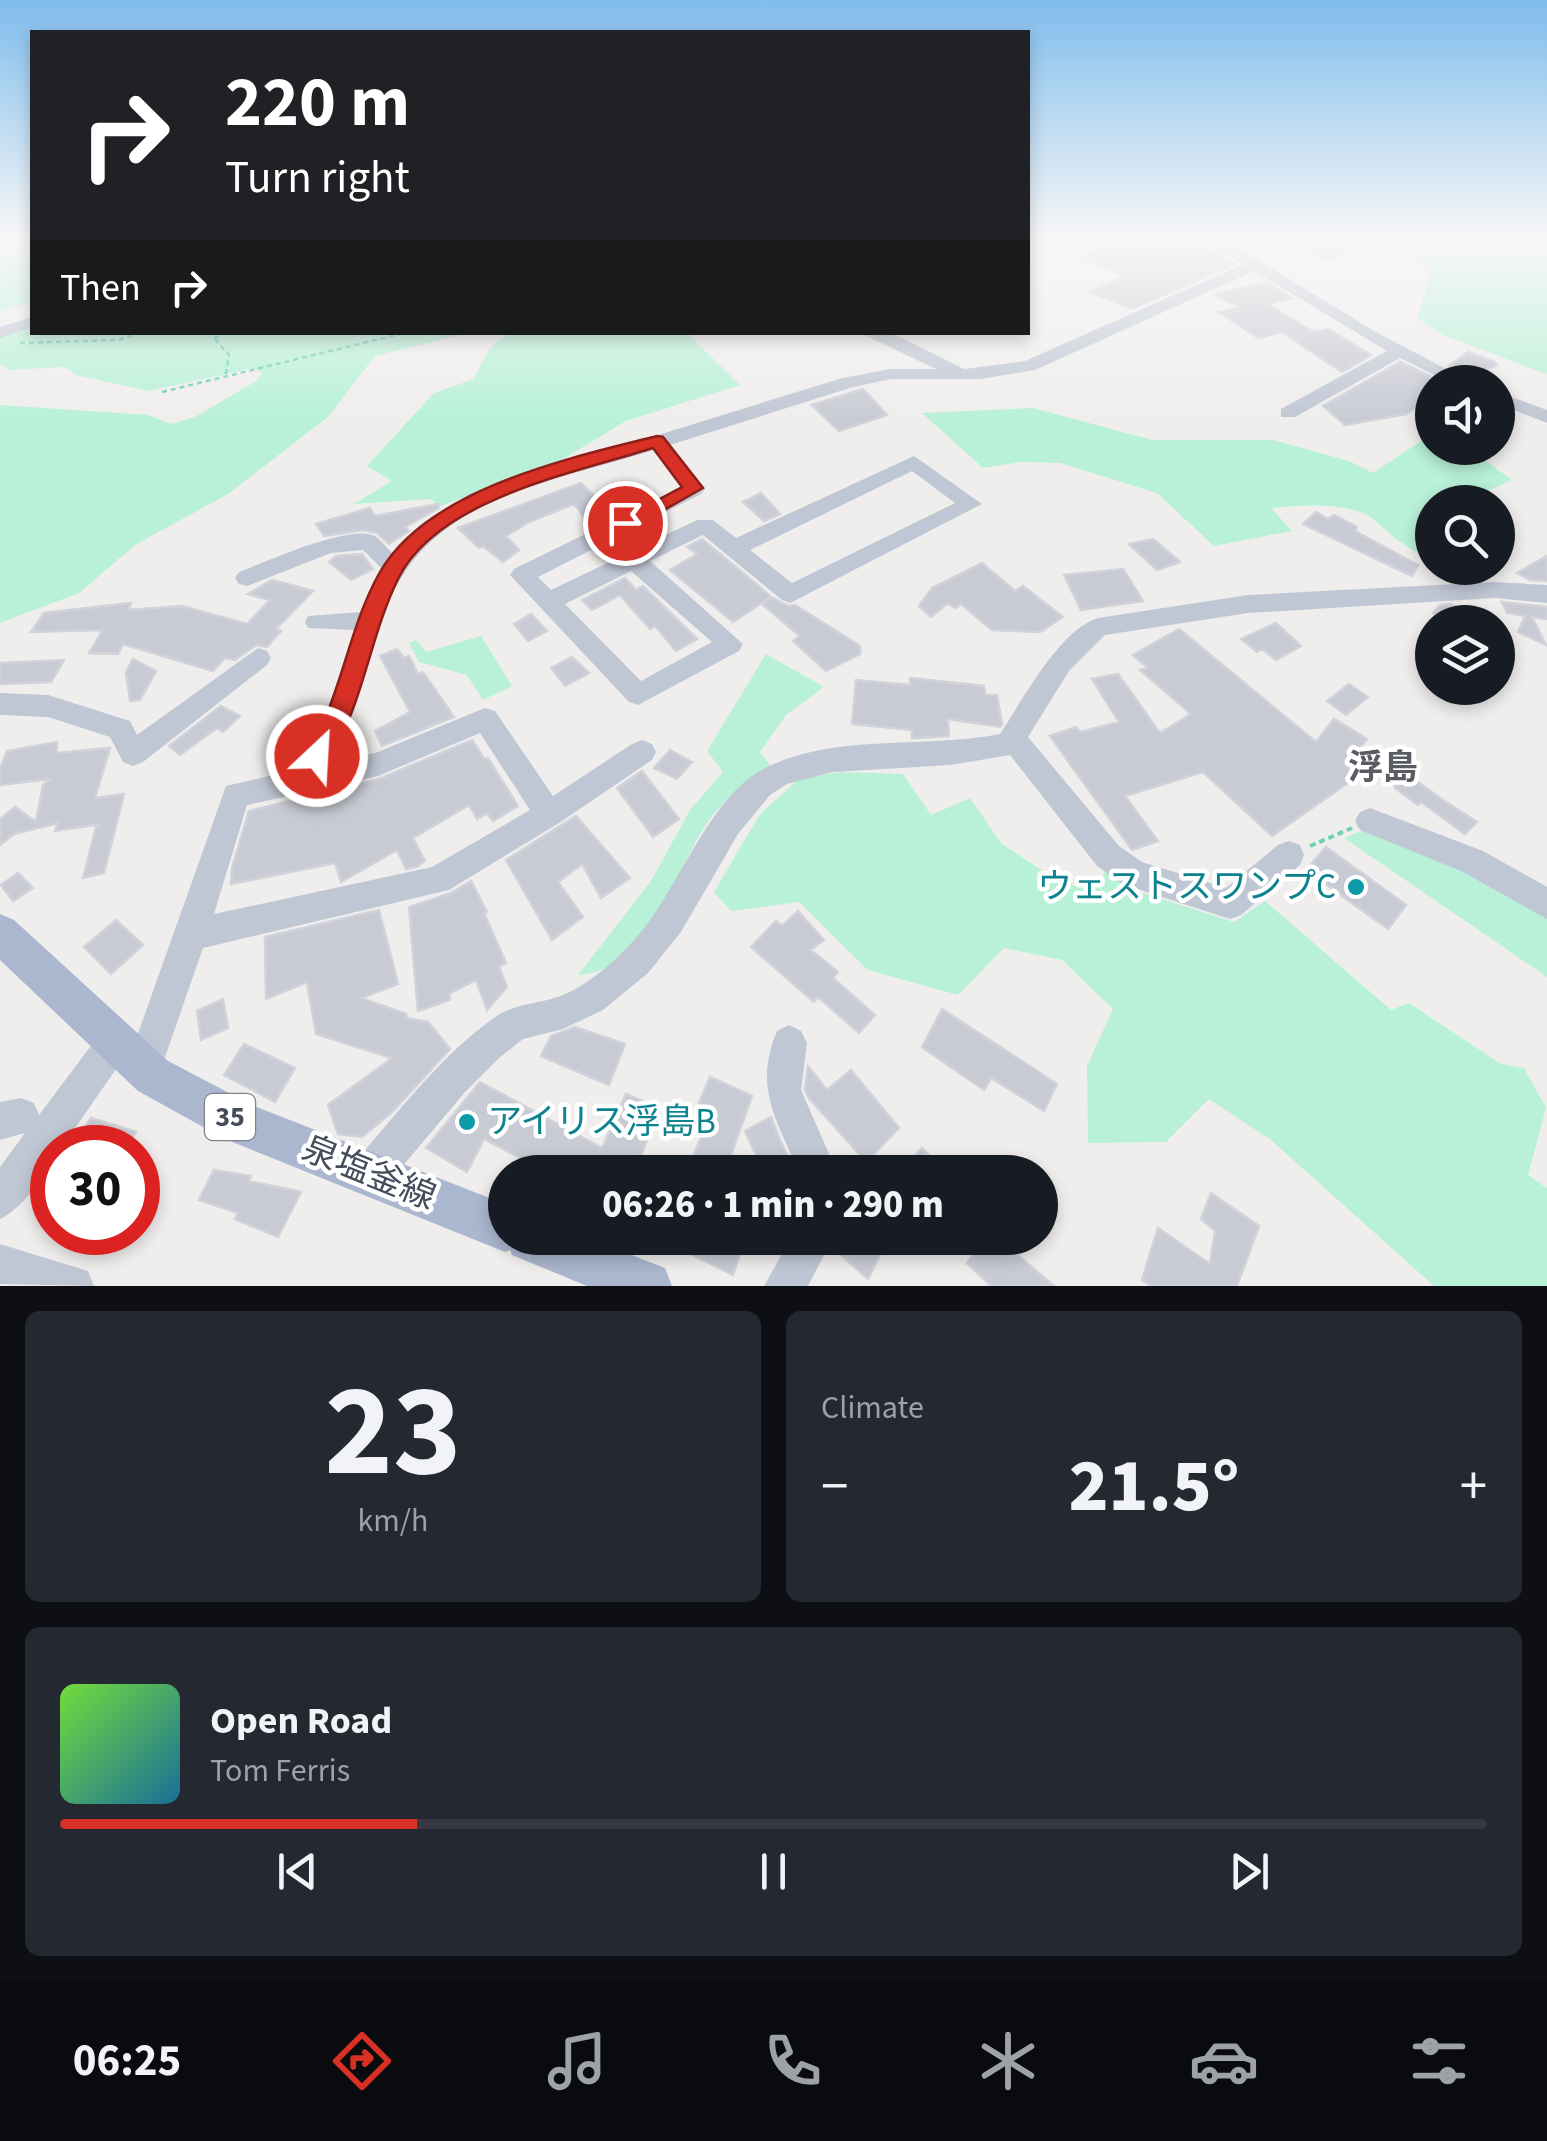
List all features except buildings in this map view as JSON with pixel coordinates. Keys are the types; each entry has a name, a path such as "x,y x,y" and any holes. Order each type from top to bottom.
{"main road":[{"name":"泉塩釜線","path":"0,933 129,1056 240,1122 488,1221"},
{"path":"570,1255 647,1286"}],"street":[{"path":"303,780 332,732 370,622 396,566 415,541 478,498 849,382 891,374 960,374 1029,366 1175,300"},
{"path":"1315,300 1428,365"},
{"path":"4,338 30,323"},
{"path":"874,335 938,360 960,374"},
{"path":"1288,414 1400,351"},
{"path":"1515,405 1547,417"},
{"path":"635,562 730,644 638,695 522,575 694,488 657,441"},
{"path":"548,602 704,525 790,594 971,504 914,462 734,548"},
{"path":"247,578 328,546 368,542 396,566"},
{"path":"371,1173 470,1062 510,1026 562,1012 609,990 660,935 732,818 773,776 825,760 969,754 1008,744 1060,664 1098,628 1248,604 1494,590 1547,594"},
{"path":"317,622 370,622"},
{"path":"0,704 48,706 120,729 132,754 258,658"},
{"path":"0,1199 129,1056 190,935 236,795 378,764 485,719 549,814"},
{"path":"1013,739 1108,856 1133,874 1230,904 1289,855"},
{"path":"190,935 438,880 549,814 642,752"},
{"path":"1370,821 1472,862 1547,904"},
{"path":"789,1043 783,1091 811,1155"},
{"path":"785,1286 802,1255"},
{"path":"0,1264 74,1286"}],"path":[{"path":"4,338 118,340 134,335"},
{"path":"212,335 229,356 225,378"},
{"path":"214,338 222,335"},
{"path":"162,392 396,335"},
{"path":"1289,855 1370,821"}],"green space":[{"path":"0,300 30,300 30,302 0,312"},
{"path":"1423,300 1547,300 1547,374 1443,335 1417,318"},
{"path":"30,324 30,335 460,335 375,356 328,417 228,494 135,545 79,593 0,623 0,405 148,415 171,424 195,417 256,381 262,373 253,368 149,391 76,375 65,367 8,370 0,364 0,334"},
{"path":"689,335 740,385 626,421 563,459 441,506 430,499 354,504 392,481 367,466 434,393 474,379 485,356 501,338"},
{"path":"1033,408 1152,440 1273,440 1349,461 1373,473 1415,445 1415,465 1491,465 1512,480 1501,485 1415,485 1415,551 1363,513 1324,506 1271,508 1292,531 1214,546 1157,493 1060,463 1021,462 983,468 922,413"},
{"path":"481,636 512,686 483,700 467,675 419,662 409,643 416,640 426,652"},
{"path":"766,654 824,687 786,715 760,752 770,765 717,810 647,933 629,954 606,968 578,975 651,881 690,810 723,772 707,751"},
{"path":"841,772 903,774 931,815 970,798 1001,843 1056,880 1093,891 1107,868 1143,893 1234,922 1265,901 1391,1010 1409,1003 1501,1064 1524,1068 1546,1108 1528,1175 1547,1188 1547,1286 1434,1286 1271,1140 1209,1099 1166,1142 1088,1143 1087,1066 1113,1009 1062,960 1004,948 958,995 868,970 799,902 731,911 714,892 760,814 799,779"},
{"path":"1366,829 1382,829 1547,910 1547,977 1344,838"}],"place":[{"name":"ウェストスワンプC","path":"1356,887"},
{"name":"アイリス浮島B","path":"467,1122"}],"district":[{"name":"浮島","path":"1383,768"}],"route":[{"path":"317,756 332,732 358,651 390,574 415,541 448,515 478,498 657,441 694,488 625,523"}]}
